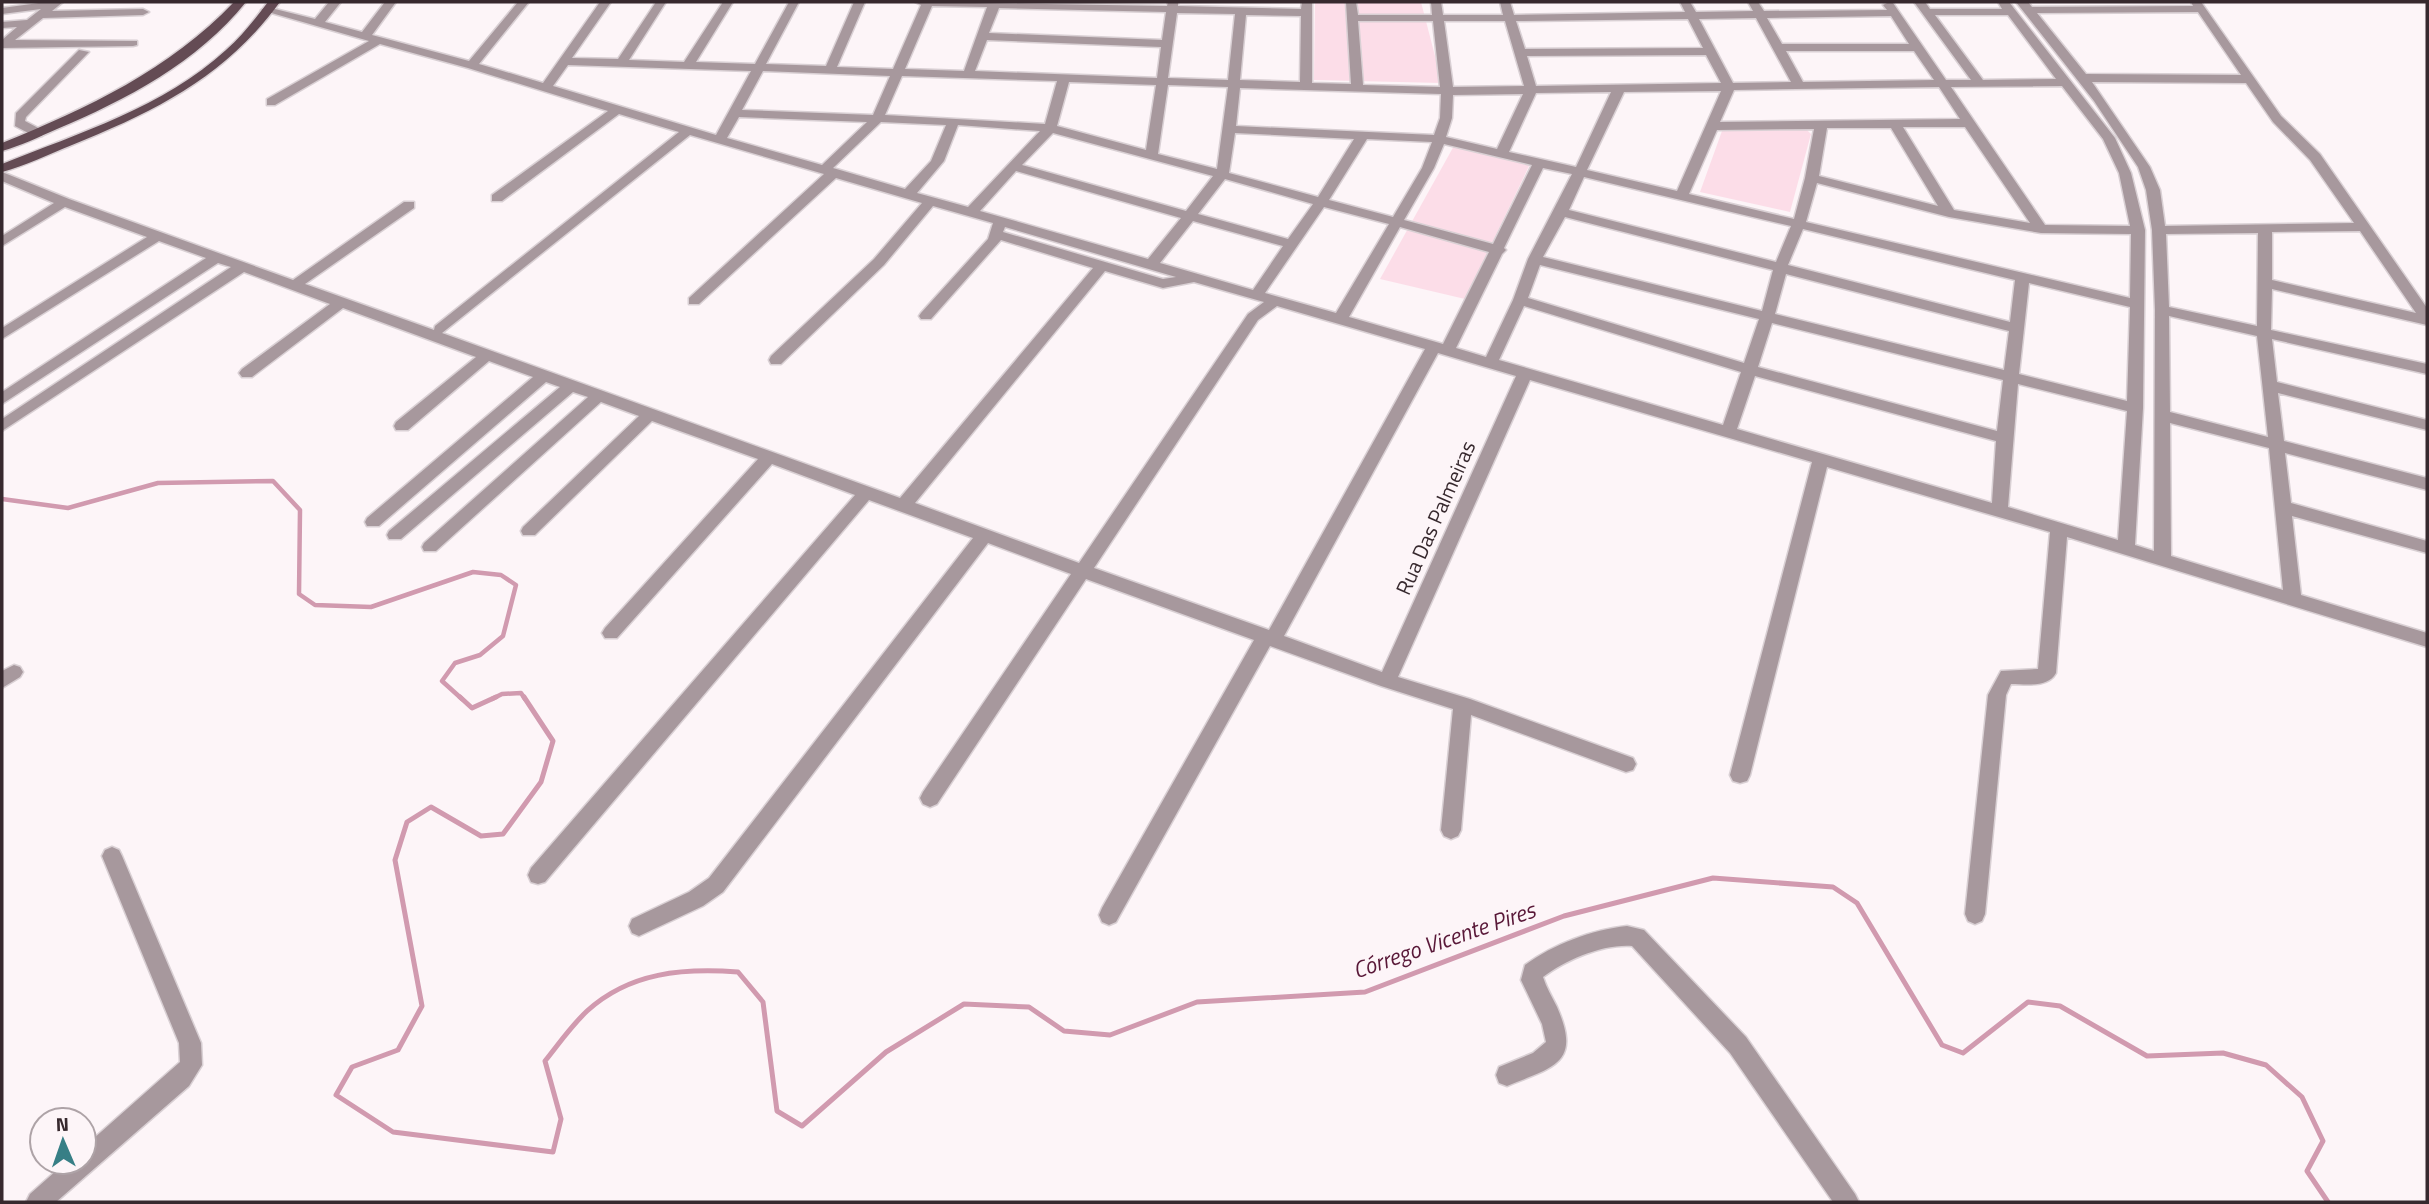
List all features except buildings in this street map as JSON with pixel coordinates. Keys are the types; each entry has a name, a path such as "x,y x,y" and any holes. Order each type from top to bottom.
{"main road":[{"path":"2,147 127,92 194,49 240,2"},
{"path":"3,172 118,121 195,80 224,58 267,10"}],"street":[{"path":"2,8 32,2"},
{"path":"318,23 335,2"},
{"path":"271,102 373,37 391,2"},
{"path":"472,65 524,2"},
{"path":"545,89 605,2"},
{"path":"622,62 661,2"},
{"path":"688,65 728,2"},
{"path":"720,140 794,2"},
{"path":"830,70 860,2"},
{"path":"920,2 1173,6 1241,12 1307,7 1306,85"},
{"path":"694,301 829,171 878,118 928,2"},
{"path":"1351,2 1357,88"},
{"path":"1339,320 1428,168 1446,117 1447,91 1436,2"},
{"path":"1502,152 1531,90 1505,2"},
{"path":"1685,2 1729,88"},
{"path":"1753,2 1799,86"},
{"path":"1819,2 1826,13"},
{"path":"1887,2 2041,229"},
{"path":"2,8 56,3"},
{"path":"3,44 56,3"},
{"path":"968,75 995,3"},
{"path":"2025,6 2198,5 2277,119 2315,157 2427,319"},
{"path":"1152,154 1173,6"},
{"path":"2025,6 2099,99 2144,167 2153,190 2159,230 2162,310 2163,560"},
{"path":"1922,7 2007,7 2109,138 2119,158 2129,186 2138,230 2135,408 2126,550"},
{"path":"1922,7 1980,84"},
{"path":"267,10 472,65 688,131 909,193 971,212 998,227 1102,266 1163,284 1176,284 1193,278"},
{"path":"41,15 143,12"},
{"path":"1151,265 1222,174 1230,129 1241,12"},
{"path":"1352,18 1894,13"},
{"path":"2,25 31,23"},
{"path":"983,36 1166,44"},
{"path":"3,44 132,43"},
{"path":"1777,48 1917,47"},
{"path":"1520,53 1710,51"},
{"path":"38,132 19,123 20,116 83,52"},
{"path":"564,61 1447,91 2066,82"},
{"path":"971,212 1050,128 1064,78"},
{"path":"2083,78 2248,79"},
{"path":"1682,194 1729,88"},
{"path":"1490,363 1520,300 1535,259 1561,212 1578,171 1619,89"},
{"path":"2081,101 2085,98 2099,99"},
{"path":"497,198 617,110"},
{"path":"734,113 953,121 1050,128 1499,250"},
{"path":"909,193 935,169 953,121"},
{"path":"1713,126 1968,123"},
{"path":"1895,124 1949,213"},
{"path":"1728,432 1767,317 1781,266 1799,223 1812,178 1821,126"},
{"path":"1230,129 1439,139 1682,194 2137,304"},
{"path":"440,329 688,131"},
{"path":"1253,317 1252,295 1322,201 1363,135"},
{"path":"1109,915 1269,638 1499,250 1540,161"},
{"path":"1015,167 1291,244"},
{"path":"3,172 64,202 1387,681 1463,704 1626,764"},
{"path":"1812,178 1949,213 2041,229 2138,230"},
{"path":"776,360 879,262 931,200"},
{"path":"2,242 64,202"},
{"path":"295,285 409,205"},
{"path":"1561,212 2017,328"},
{"path":"998,227 1151,265 2000,510 2427,640"},
{"path":"926,316 998,227"},
{"path":"2159,230 2365,227"},
{"path":"2265,228 2264,331 2293,599"},
{"path":"2,334 158,236"},
{"path":"2,399 217,257"},
{"path":"1535,259 2135,408"},
{"path":"2,426 243,266"},
{"path":"904,505 1102,266"},
{"path":"2000,510 2004,438 2023,275"},
{"path":"2265,283 2427,319"},
{"path":"1520,300 1748,369 2004,438"},
{"path":"930,798 1253,317 1275,301"},
{"path":"247,373 342,302"},
{"path":"2162,310 2427,369"},
{"path":"402,426 487,355"},
{"path":"2136,367 2142,374 2162,375"},
{"name":"Rua Das Palmeiras","path":"1387,681 1525,373"},
{"path":"373,522 544,376"},
{"path":"2269,385 2427,425"},
{"path":"395,535 571,386"},
{"path":"430,547 599,396"},
{"path":"529,531 650,414"},
{"path":"2162,415 2427,484"},
{"path":"611,633 770,456"},
{"path":"1740,775 1821,459"},
{"path":"538,875 867,492"},
{"path":"2282,507 2427,547"},
{"path":"1975,914 1997,695 2007,676 2039,677 2047,673 2059,529"},
{"path":"639,926 716,885 985,535"},
{"path":"1451,830 1463,704"},
{"path":"38,1202 181,1078 191,1065 190,1043 112,856"},
{"path":"1507,1075 1556,1048 1555,1028 1532,980 1533,972 1557,957 1580,949 1619,936 1637,937 1738,1045 1847,1202"}],"shaded area":[{"path":"1315,2 1421,2 1442,83 1314,80"},
{"path":"1806,129 1811,134 1790,212 1700,192 1722,131"},
{"path":"1455,144 1531,162 1465,299 1380,279"}],"waterway":[{"name":"Córrego Vicente Pires","path":"2,499 68,508 158,483 273,481 300,510 299,594 315,605 371,607 473,572 501,575 516,585 503,636 480,655 455,663 442,681 462,699"},
{"name":"Córrego Vicente Pires","path":"496,697 521,693 525,699"},
{"name":"Córrego Vicente Pires","path":"460,697 472,708 496,697"},
{"name":"Córrego Vicente Pires","path":"492,699 496,697"},
{"name":"Córrego Vicente Pires","path":"524,697 553,741 541,782 503,834 481,836 431,807 407,822 395,860 422,1006 398,1050 352,1067 336,1095 393,1132 553,1152 561,1119 545,1061 581,1017 604,998 639,980 658,975 697,971 738,972 763,1002 777,1111 802,1126 886,1052 964,1004 1029,1007 1064,1031 1110,1035 1197,1002 1365,992 1564,916 1713,878 1833,887 1857,903 1942,1045 1963,1053 2028,1002 2060,1006 2147,1056 2223,1053 2266,1065 2302,1097 2323,1141 2307,1171 2328,1202"}]}
